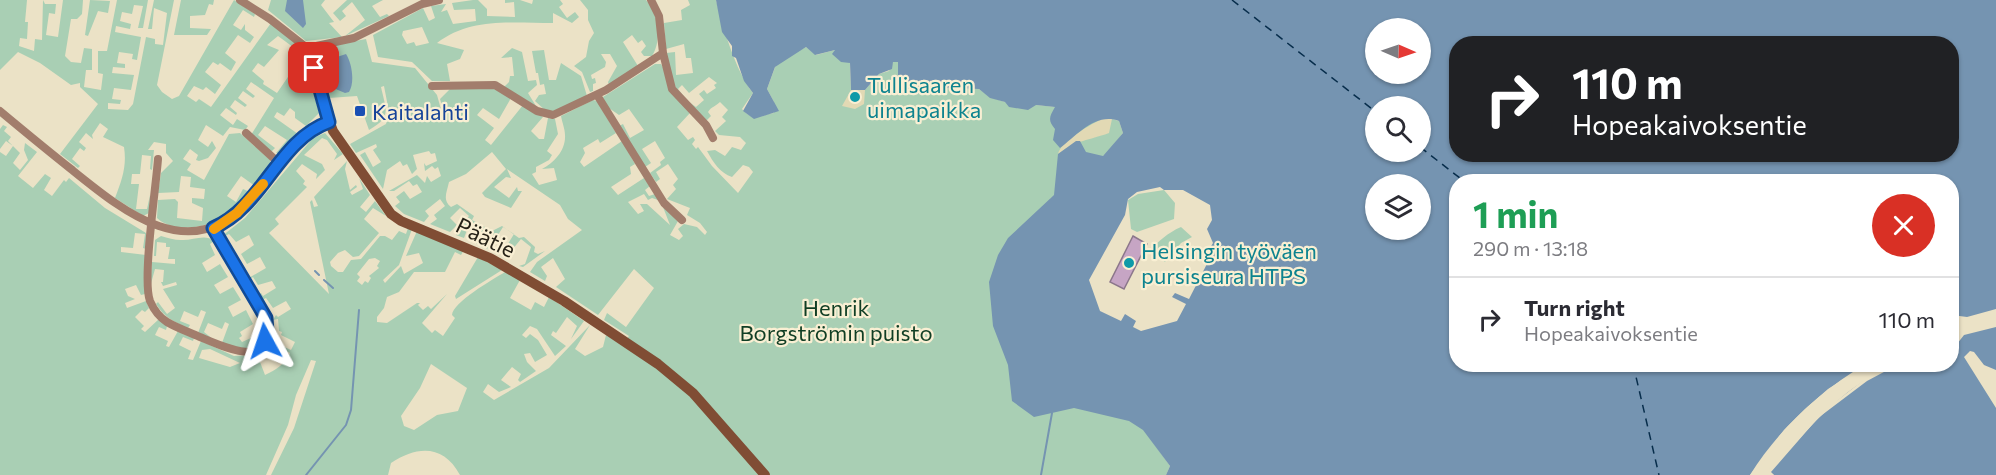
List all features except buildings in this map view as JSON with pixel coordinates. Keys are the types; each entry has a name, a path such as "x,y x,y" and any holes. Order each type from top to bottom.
{"street":[{"path":"240,0 270,19 307,48 354,38 422,4 439,0"},
{"path":"651,0 659,16 663,53 672,88 706,125 713,138"},
{"name":"Päätie","path":"307,48 329,122 391,214 479,253 520,276 564,301 658,364 693,393 765,475"},
{"path":"432,86 495,85 537,111 549,115 597,95 663,53"},
{"path":"597,95 664,203 682,220"},
{"path":"0,111 128,214 153,224 186,232 213,228 237,213 309,130 329,122"},
{"path":"246,134 280,164"},
{"path":"158,159 147,289 150,300 159,315 167,322 236,353 253,352 265,341 266,318 213,228"}],"green space":[{"path":"0,0 27,0 25,22 28,22 27,39 20,38 19,46 34,51 35,39 42,40 43,0 45,4 56,4 55,14 49,13 46,35 58,37 63,0 83,0 82,14 77,19 71,19 65,56 71,62 81,63 84,48 92,49 92,70 86,70 84,87 101,90 103,74 98,73 98,51 107,51 117,0 148,0 143,28 138,28 143,6 134,5 132,14 122,12 120,21 131,24 130,29 116,26 115,32 141,37 137,60 132,59 133,54 119,52 117,63 125,64 125,68 113,67 112,73 134,75 131,90 114,88 112,99 121,100 120,104 108,103 108,109 128,110 133,104 146,37 155,39 155,44 163,45 167,13 154,8 152,29 148,29 154,0 174,0 157,85 172,99 179,96 234,0 255,14 254,17 243,10 233,25 241,30 245,24 245,30 254,37 250,43 238,35 225,53 236,62 231,71 220,63 218,65 213,62 205,72 221,85 215,94 206,87 203,90 194,86 187,96 196,102 199,99 211,107 271,23 300,47 297,50 278,36 267,45 279,50 264,67 258,63 252,71 264,81 263,84 277,93 303,55 319,113 306,126 295,118 295,112 290,108 284,116 277,112 274,117 298,134 282,153 276,153 287,140 265,126 258,135 275,148 271,152 251,135 274,98 251,82 246,89 255,96 253,98 243,91 238,98 247,105 245,107 235,100 230,107 237,113 236,115 226,108 220,115 233,125 237,119 248,126 245,130 230,127 223,136 206,125 198,140 208,147 212,141 216,148 208,158 199,161 196,160 198,155 190,149 183,159 191,164 187,170 204,180 229,134 240,133 270,160 270,169 255,186 241,176 227,196 236,202 243,189 250,192 226,216 210,224 191,228 172,226 157,218 158,200 175,199 178,202 177,218 202,221 203,208 192,203 192,198 204,199 205,189 190,187 191,177 181,176 179,192 158,193 161,173 173,161 166,153 166,144 154,142 148,150 154,150 152,170 150,169 151,156 142,155 140,174 132,174 131,184 139,184 136,209 147,209 150,195 149,213 143,216 115,198 123,173 124,147 103,137 108,129 100,123 92,135 93,139 86,133 79,142 86,148 84,151 80,148 72,159 80,166 78,168 60,154 98,104 80,87 80,83 71,85 40,63 18,52 0,70"},
{"path":"90,0 110,1 108,13 98,11 88,36 85,35"},
{"path":"181,0 214,0 213,5 209,4 205,15 190,16 190,28 211,29 207,35 174,35"},
{"path":"271,0 325,0 321,5 334,22 329,23 342,37 306,41 268,10"},
{"path":"347,0 383,0 372,6 380,17 387,14 389,16 345,36 365,20 352,2 342,11 346,16 340,21 333,13"},
{"path":"478,0 487,9 487,16 515,17 514,2 505,3 505,0 520,0 532,4 533,0 560,0 563,4 559,7 567,18 575,12 579,17 572,23 553,13 553,23 492,23 463,29 450,35 437,43 464,50 460,59 447,64 450,81 432,81 412,62 378,57 373,35 423,8 429,21 435,18 431,6 446,4 441,12 447,10 453,24 476,21 475,9 454,10 452,3","holes":["422,27 429,43 416,46 414,42 407,44 402,35 403,31"]},
{"path":"580,0 646,0 654,12 658,27 657,43 652,56 644,56 641,52 646,46 642,40 638,43 632,35 623,42 638,66 609,85 608,82 617,66 610,54 601,54 606,62 605,67 591,75 592,79 595,78 596,83 593,84 593,91 590,92 582,72 574,66 586,57 589,41 594,33 588,20 588,10"},
{"name":"Henrik Borgströmin puisto","path":"688,0 716,0 735,61 753,93 742,109 750,116 757,117 774,113 774,102 767,89 777,62 806,47 816,55 835,50 850,63 851,90 865,90 879,74 889,71 893,62 898,62 898,90 916,94 940,92 945,88 979,89 990,97 1005,102 1056,107 1056,123 1112,119 1119,121 1123,133 1108,152 1050,199 1130,410 1170,466 1166,475 460,475 454,465 438,453 420,451 391,463 388,475 271,475 294,428 316,361 311,360 296,395 288,425 266,475 0,475 0,152 6,156 13,146 20,153 13,163 20,170 28,160 24,150 25,143 37,152 18,176 33,188 45,174 51,178 44,190 52,196 64,180 66,182 69,178 105,208 146,233 146,249 143,248 145,234 135,233 133,248 121,247 121,252 146,255 145,294 141,295 136,285 125,289 128,296 135,299 125,303 127,308 146,301 149,308 145,312 142,310 135,317 144,326 141,329 145,332 159,319 167,326 166,330 159,327 155,335 168,341 166,346 169,347 178,331 194,338 193,341 183,337 179,345 191,351 188,359 193,360 201,341 234,356 253,355 256,363 260,362 265,375 280,366 290,353 270,343 271,341 291,350 295,342 281,335 278,319 273,320 276,315 278,317 291,309 286,301 273,308 266,298 260,301 257,295 261,293 263,296 276,288 272,281 258,285 253,277 249,280 251,285 247,279 266,268 260,257 247,264 241,254 254,245 249,235 236,242 229,234 225,236 228,247 222,236 245,218 313,138 325,133 343,154 334,160 337,154 327,140 322,138 304,155 322,164 325,170 316,179 317,174 302,164 296,171 307,187 275,219 279,224 269,233 329,294 310,202 312,200 314,207 318,206 314,197 347,161 345,169 350,190 356,185 357,187 350,192 352,195 363,189 359,178 370,195 360,207 366,212 375,201 386,216 373,208 364,219 379,233 359,256 353,257 345,250 338,253 330,262 338,272 343,272 351,260 361,259 380,236 392,240 399,231 406,234 408,228 412,229 399,265 383,280 385,283 401,266 404,274 423,263 419,253 406,256 417,231 464,250 461,255 455,252 445,272 414,272 399,292 387,297 384,308 377,317 377,322 387,323 417,303 420,303 418,305 423,310 428,306 431,309 447,294 422,323 432,333 435,330 443,336 455,318 452,315 459,304 505,272 520,280 510,298 531,310 535,302 544,307 549,297 584,321 571,339 577,326 567,317 556,333 553,331 551,335 566,346 555,356 537,329 530,326 522,335 526,338 530,334 538,340 547,355 535,362 530,353 524,354 527,362 536,371 520,382 518,380 521,374 512,367 501,380 511,387 499,392 488,384 483,392 494,400 549,368 590,325 575,349 585,356 603,347 606,335 622,345 629,336 604,320 607,313 626,327 654,288 634,269 598,315 556,287 565,279 553,258 541,267 547,276 545,281 530,272 537,262 582,230 568,219 560,205 507,169 511,178 506,177 494,187 509,198 517,187 518,191 522,191 511,208 485,197 482,193 506,169 492,152 466,174 449,182 446,196 451,207 457,204 474,216 472,220 492,231 502,226 507,230 503,227 496,238 490,236 486,243 489,246 487,249 472,241 474,237 484,243 489,235 484,231 482,234 467,230 464,238 456,235 459,227 469,216 460,208 450,218 457,225 450,232 430,224 437,219 434,215 445,206 440,199 425,211 429,216 424,222 404,214 395,206 400,202 396,197 404,191 410,199 422,192 417,184 413,186 409,181 394,191 389,191 417,175 425,183 427,176 431,182 441,176 438,167 435,169 432,166 425,171 424,163 426,166 437,161 435,153 431,154 429,151 413,155 417,169 412,174 407,164 403,166 400,161 387,170 383,189 360,155 365,152 373,167 381,162 373,150 377,147 376,144 356,153 350,144 386,124 389,112 384,86 381,87 386,112 381,121 369,130 357,96 329,98 318,53 323,47 366,39 372,62 415,68 437,95 442,113 444,112 440,99 452,87 491,87 511,98 499,119 483,108 477,115 494,128 485,140 491,145 523,105 543,117 531,131 539,139 544,139 548,118 555,119 558,134 547,151 552,155 549,160 536,167 536,172 532,174 539,185 557,180 554,168 542,169 555,160 564,146 565,133 561,116 593,100 597,101 616,133 600,143 598,139 583,148 585,153 580,162 584,167 622,141 635,164 630,167 631,174 611,187 618,195 644,178 650,186 645,190 649,196 655,194 658,200 652,198 648,200 644,194 628,202 638,214 644,211 640,204 647,204 670,225 663,207 678,221 670,235 679,240 683,236 678,229 684,224 697,227 705,235 707,232 700,223 687,215 690,208 667,199 676,189 673,185 678,179 668,164 656,172 660,179 656,182 650,173 661,165 660,162 665,158 655,141 642,149 651,163 645,167 619,126 623,124 630,138 644,130 629,109 619,115 606,106 603,97 655,64 661,64 690,113 677,127 688,140 693,137 695,140 692,144 696,149 698,147 712,166 738,193 753,172 749,167 743,165 732,177 717,167 707,151 715,150 725,156 732,147 741,150 746,143 740,137 719,135 715,131 726,121 722,117 728,110 720,102 708,112 711,116 706,121 689,102 696,107 704,100 699,94 704,90 707,94 716,88 714,85 717,83 709,77 689,93 682,85 678,89 685,98 675,87 666,53 675,52 676,75 693,73 691,58 686,58 684,44 666,49 664,23 682,20 681,10 690,5","holes":["375,258 380,261 377,266 379,268 369,276 371,278 368,283 365,281 362,285 357,281 360,277 357,274 369,259","210,349 240,363 230,367 199,358 202,350","431,364 467,388 458,411 437,415 414,430 404,426 401,416 420,388"]},
{"path":"512,48 522,52 528,81 536,80 537,85 528,93 536,106 504,87 509,82 510,76 514,76 512,57 501,58"},
{"path":"544,50 549,80 556,80 561,63 581,76 587,96 557,111 547,112 535,101 539,95 546,94 544,84 540,85 538,73 536,73 532,51"},
{"path":"3,125 7,127 4,131 11,137 8,141 13,146 6,141 0,149 0,129"},
{"path":"1164,190 1175,203 1174,219 1137,232 1131,229 1128,200 1138,194"},
{"path":"1181,227 1192,237 1181,243 1165,262 1148,251 1168,235"},
{"path":"514,234 519,238 524,237 535,247 534,252 538,254 545,251 523,267 519,266 525,264 531,247 521,239 512,250 506,247"},
{"path":"161,236 178,240 207,238 214,241 210,244 215,255 202,263 207,272 220,264 228,277 214,285 220,294 233,287 241,300 228,307 233,317 246,310 253,324 240,332 242,336 239,338 242,342 264,332 257,345 246,350 222,343 229,324 225,322 222,329 208,323 204,332 214,340 198,333 206,312 201,310 198,317 184,311 180,321 190,325 188,328 162,312 156,304 158,302 167,314 175,308 163,289 177,285 176,282 163,286 161,282 163,282 164,270 155,269 150,287 152,262 175,264 175,259 168,259 170,247 166,247 166,243 157,242 156,256 154,256 155,240"},
{"path":"478,257 502,270 456,299 455,296"}],"sand":[{"name":"Tullisaaren uimapaikka","path":"851,90 865,90 864,104 855,109 842,106"},
{"path":"1104,118 1112,119 1109,133 1078,143 1058,154 1070,138"}],"water":[{"path":"287,0 303,0 306,24 303,28 285,11"},
{"path":"716,0 1996,0 1996,309 1967,317 1959,316 1959,174 1449,174 1449,372 1853,372 1831,387 1801,413 1773,443 1750,475 1166,475 1170,466 1143,430 1129,421 1074,408 1034,417 1012,401 1008,365 993,326 989,282 998,255 1008,238 1054,195 1058,154 1076,141 1080,141 1086,152 1103,156 1123,133 1119,121 1111,119 1095,122 1060,148 1053,140 1055,129 1050,120 1055,107 1036,105 1028,110 1009,107 1005,102 990,98 979,89 945,88 940,92 916,94 898,90 898,62 893,62 892,69 879,74 865,90 851,90 850,63 841,62 832,54 835,50 815,55 806,47 775,67 767,89 779,111 754,119 743,111 753,93 744,81 736,58 732,56 732,46 722,32","holes":["1160,187 1164,190 1183,190 1210,205 1212,220 1207,229 1213,243 1207,253 1211,256 1189,299 1175,293 1172,297 1186,304 1177,321 1141,331 1133,327 1136,321 1125,314 1121,321 1100,311 1089,280 1125,215 1128,199 1137,192"]},
{"path":"333,54 334,58 346,54 348,58 352,78 349,92 345,93 331,87 331,74 323,61 325,55"},
{"path":"1996,327 1996,370 1984,365 1974,352 1970,351 1964,357 1996,408 1996,475 1774,475 1770,472 1843,396 1878,373 1959,372 1959,341 1964,335"}],"pier":[{"path":"1857,372 1807,411 1753,475 1750,475 1784,430 1828,389"},
{"path":"1877,372 1884,372 1867,381 1818,418 1771,472 1774,475 1768,474 1768,470 1817,416"}],"waterway":[{"path":"315,271 319,275"},
{"path":"324,280 333,288"},
{"path":"306,475 346,425 351,410 359,310"},
{"path":"1041,475 1052,413"}],"ferry route":[{"path":"1232,0 1365,103"},
{"path":"1431,156 1455,174"},
{"path":"1635,372 1659,475"}],"slow traffic":[{"path":"214,229 237,213 263,184"}],"place":[{"name":"Tullisaaren uimapaikka","path":"855,97"},
{"name":"Kaitalahti","path":"360,111"},
{"name":"Helsingin työväen pursiseura HTPS","path":"1129,263"}],"route":[{"path":"265,341 266,318 213,228 226,222 249,201 309,130 329,122 314,68"}]}
